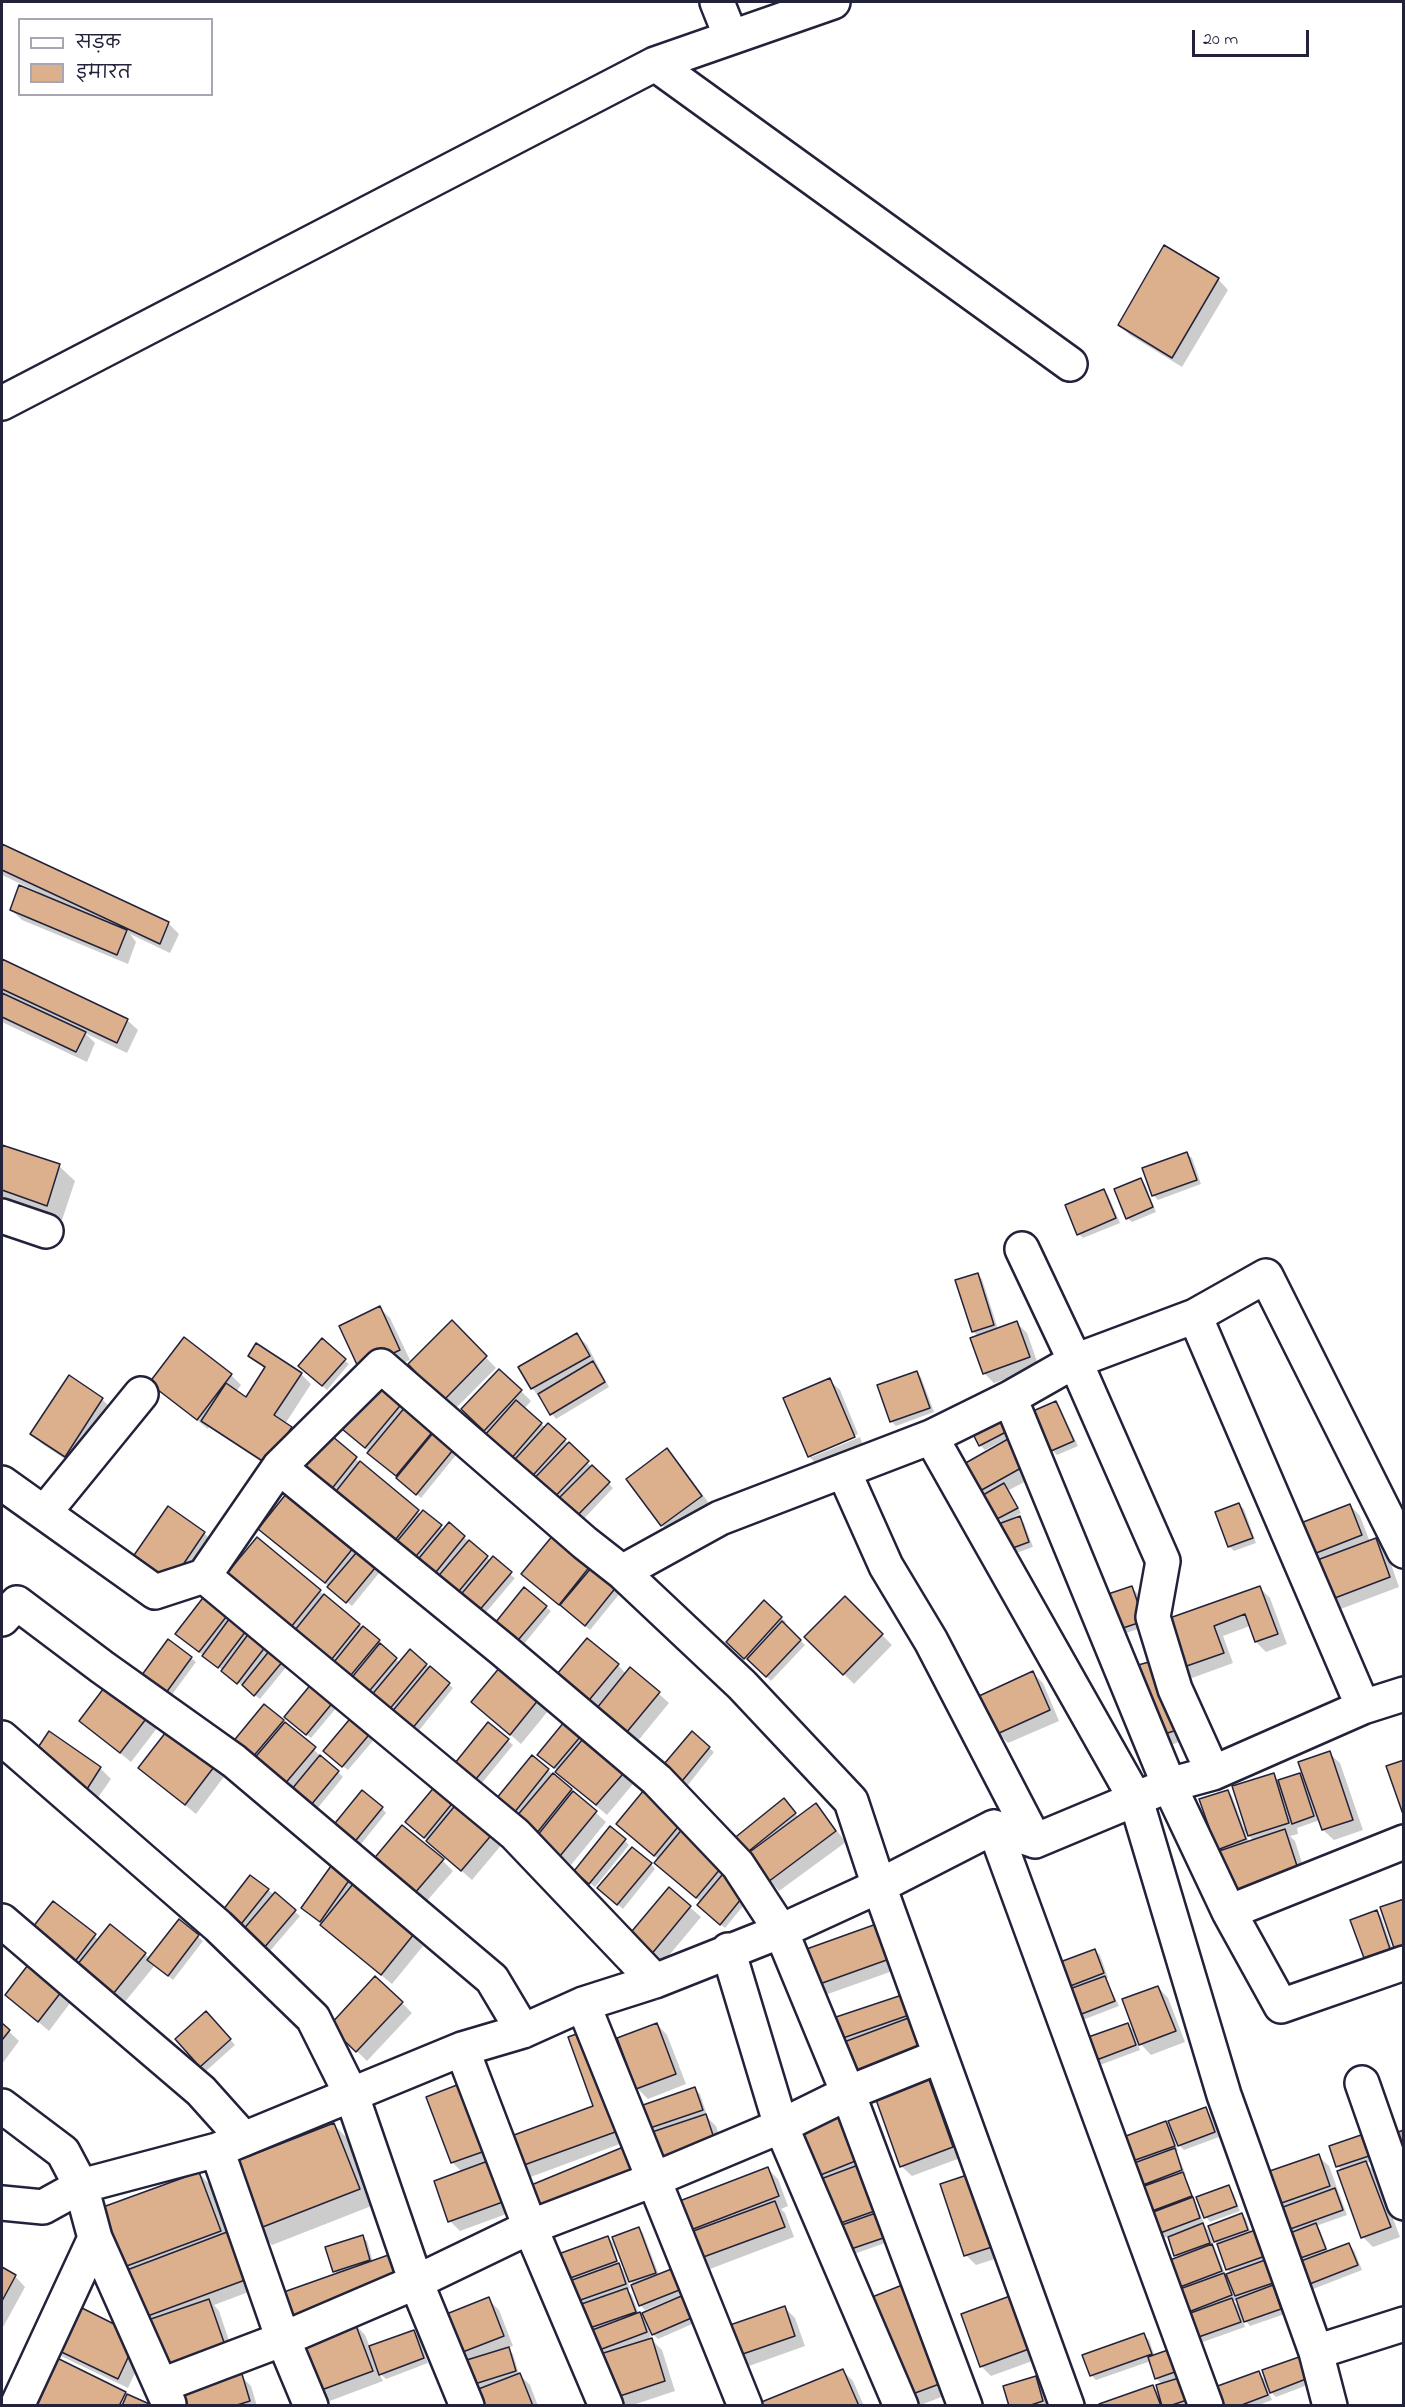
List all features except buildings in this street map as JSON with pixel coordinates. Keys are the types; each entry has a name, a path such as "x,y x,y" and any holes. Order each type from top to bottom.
{"street":[{"path":"717,2 731,37"},
{"path":"2,403 655,64 833,2"},
{"path":"655,64 1070,364"},
{"path":"2,1216 46,1231"},
{"path":"1022,1249 1075,1361 1163,1561 1153,1617 1175,1689 1213,1773"},
{"path":"622,1572 720,1518 931,1437 1010,1398 1075,1361 1195,1316 1266,1276 1404,1551"},
{"path":"1195,1316 1363,1707"},
{"path":"2,1483 155,1592 204,1576 279,1467 381,1366 585,1544 622,1572 742,1684 851,1801 879,1886 1067,2406"},
{"path":"44,1514 141,1394"},
{"path":"1010,1398 1169,1785 1229,1912 1281,2006 1404,1963"},
{"path":"931,1437 1136,1800 1224,2095 1316,2352 1330,2406"},
{"path":"279,1467 657,1780 738,1865 781,1931 848,2093 966,2406"},
{"path":"844,1472 886,1566 931,1641 1035,1842"},
{"path":"204,1576 515,1834 655,1981"},
{"path":"2,1619 17,1603 234,1761 492,1979 523,2031"},
{"path":"2,2204 43,2207 81,2186 230,2144 352,2096 462,2049 523,2031 583,2004 655,1981 728,1950 781,1931 879,1886 994,1827 1035,1842 1169,1785 1213,1773 1363,1707 1404,1694"},
{"path":"2,1738 218,1926 313,2018 352,2096 416,2282 467,2406"},
{"path":"994,1827 1206,2406"},
{"path":"1229,1912 1404,1842"},
{"path":"2,1921 201,2091 230,2144 282,2339 311,2406"},
{"path":"728,1950 781,2126 901,2406"},
{"path":"583,2004 745,2406"},
{"path":"462,2049 530,2227 606,2406"},
{"path":"2,2106 63,2152 81,2186 95,2238 166,2395 282,2339 416,2282 530,2227 655,2179 781,2126 848,2093 940,2056"},
{"path":"1362,2083 1404,2203"},
{"path":"17,2406 95,2238"},
{"path":"1316,2352 1404,2324"}]}
